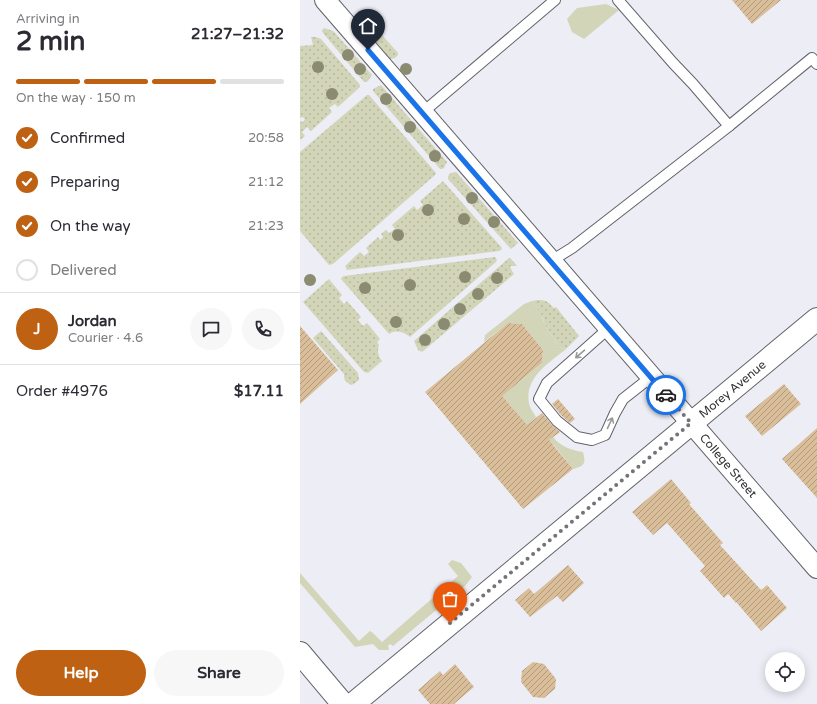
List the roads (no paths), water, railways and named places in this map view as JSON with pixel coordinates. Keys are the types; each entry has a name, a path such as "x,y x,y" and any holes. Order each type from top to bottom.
{"street":[{"name":"College Street","path":"332,3 422,113 817,568"},
{"name":"Morey Avenue","path":"353,704 817,319"},
{"path":"300,653 343,704"}],"lane":[{"path":"422,113 555,0"},
{"path":"618,0 729,126"},
{"path":"551,261 572,248 729,126 812,58 817,64"},
{"path":"609,328 546,383 539,399 557,421 577,437 592,440 605,435 615,413 624,399 651,377"}]}
